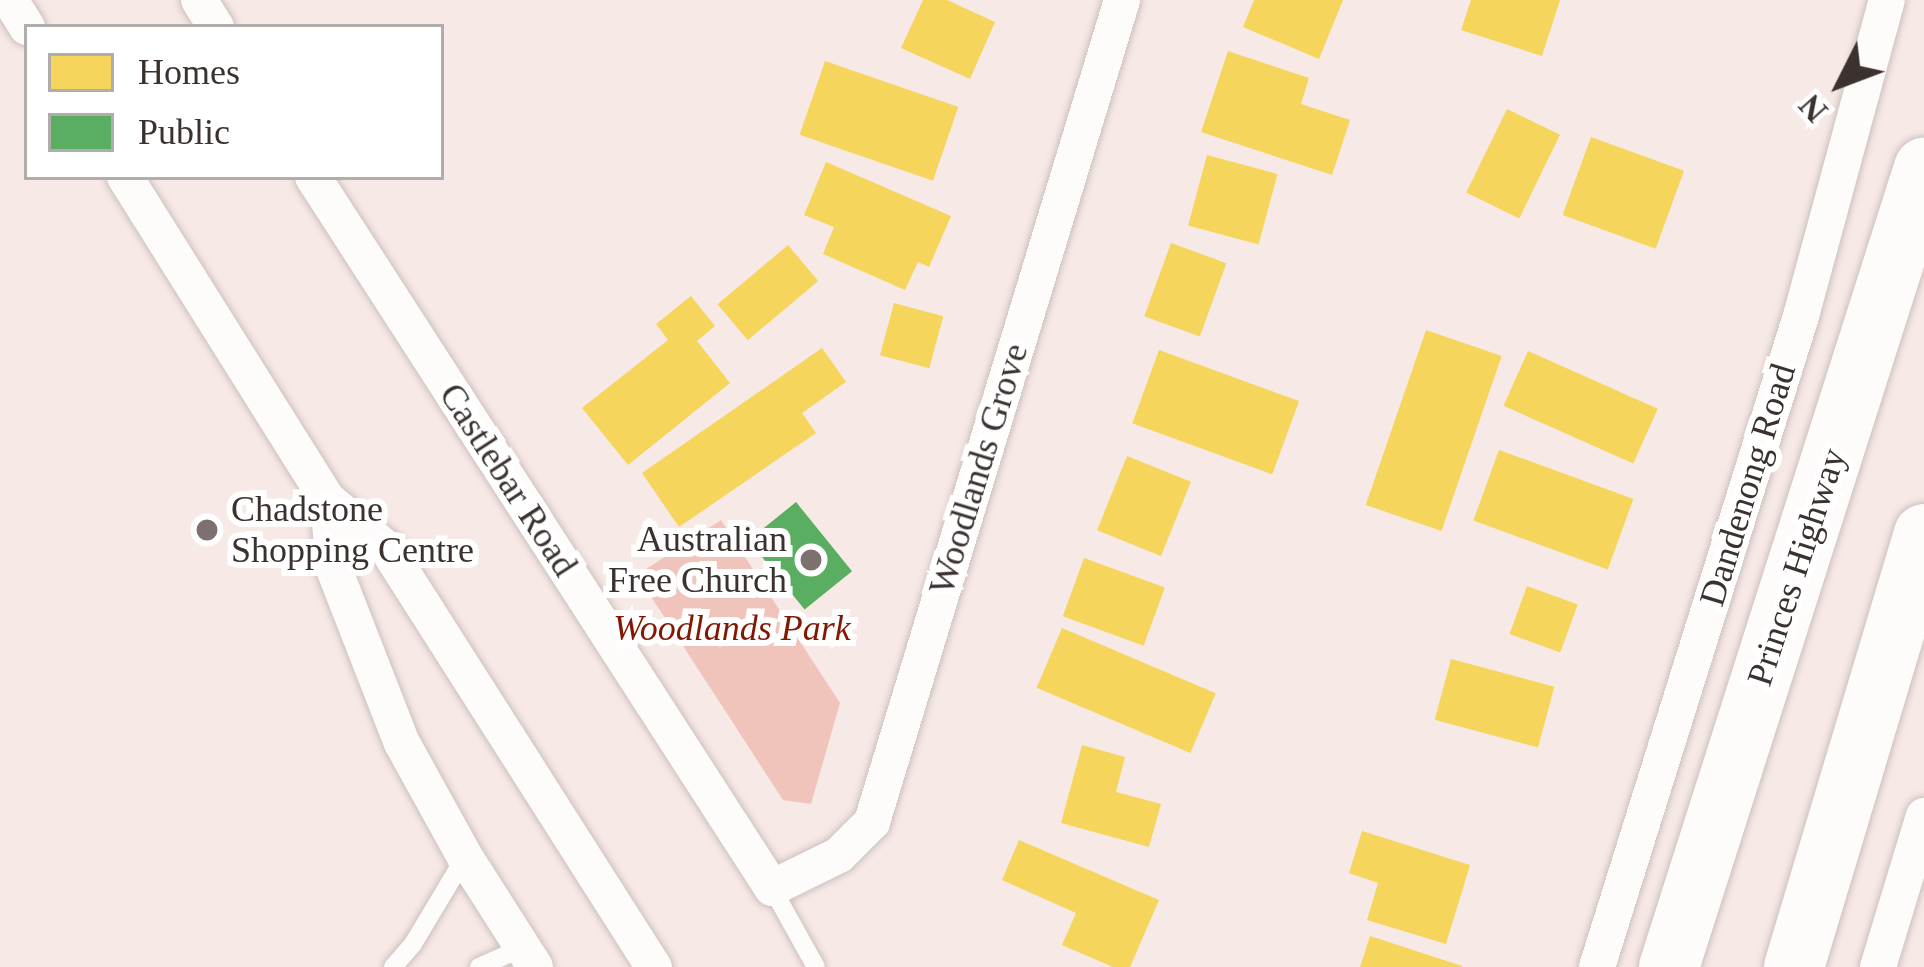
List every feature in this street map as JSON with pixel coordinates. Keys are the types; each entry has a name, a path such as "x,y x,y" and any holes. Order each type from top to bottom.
{"highway":[{"name":"Princes Highway","path":"1669,967 1924,167"},
{"path":"1794,967 1921,552"}],"street":[{"name":"Woodlands Grove","path":"772,888 839,855 872,822 1122,0"},
{"name":"Dandenong Road","path":"1597,967 1801,316 1887,0"},
{"path":"127,180 328,500 388,550 654,967"},
{"name":"Castlebar Road","path":"315,180 772,888"},
{"path":"328,500 334,568 402,743 465,857 529,957"},
{"path":"1878,967 1924,816"}],"lane":[{"path":"393,967 413,944 465,857"},
{"name":"Castlebar Road","path":"772,888 816,967"},
{"path":"478,967 529,957"}],"green space":[{"name":"Woodlands Park","path":"721,520 840,703 811,804 783,800 637,575"}],"building: Homes":[{"path":"923,0 947,0 995,22 970,79 901,48"},
{"path":"1254,0 1343,0 1319,59 1243,27"},
{"path":"1471,0 1560,0 1542,56 1461,30"},
{"path":"1228,51 1309,78 1301,104 1350,120 1332,175 1201,132"},
{"path":"825,61 958,107 933,181 800,135"},
{"path":"1507,109 1560,135 1519,218 1466,193"},
{"path":"1591,137 1684,171 1656,249 1563,215"},
{"path":"1207,155 1278,174 1259,244 1188,226"},
{"path":"826,162 951,216 929,267 918,262 905,290 823,254 834,227 804,215"},
{"path":"1171,243 1226,263 1200,336 1144,316"},
{"path":"788,245 818,281 748,340 718,304"},
{"path":"691,296 715,326 697,341 730,383 628,465 582,408 668,340 656,324"},
{"path":"894,303 943,316 929,368 880,355"},
{"path":"1426,330 1502,356 1441,531 1366,505"},
{"path":"822,348 846,382 802,413 816,433 679,527 642,473"},
{"path":"1159,350 1299,401 1272,474 1132,423"},
{"path":"1528,351 1658,409 1633,464 1504,406"},
{"path":"1499,450 1633,499 1608,569 1473,520"},
{"path":"1127,456 1191,482 1161,556 1097,530"},
{"path":"1084,558 1165,587 1144,646 1063,616"},
{"path":"1527,586 1578,604 1560,652 1510,634"},
{"path":"1062,628 1216,693 1190,753 1037,688"},
{"path":"1451,659 1554,687 1538,748 1435,720"},
{"path":"1082,745 1125,757 1116,792 1161,804 1149,847 1061,823"},
{"path":"1362,831 1470,865 1446,944 1367,920 1378,883 1349,873"},
{"path":"1019,840 1159,900 1130,967 1113,967 1062,945 1076,913 1002,880"},
{"path":"1370,936 1462,966 1462,967 1360,967"}],"building: Public":[{"path":"796,502 852,571 805,610 749,540"}],"place":[{"name":"Chadstone Shopping Centre","path":"207,530"},
{"name":"Australian Free Church","path":"811,560"}]}
